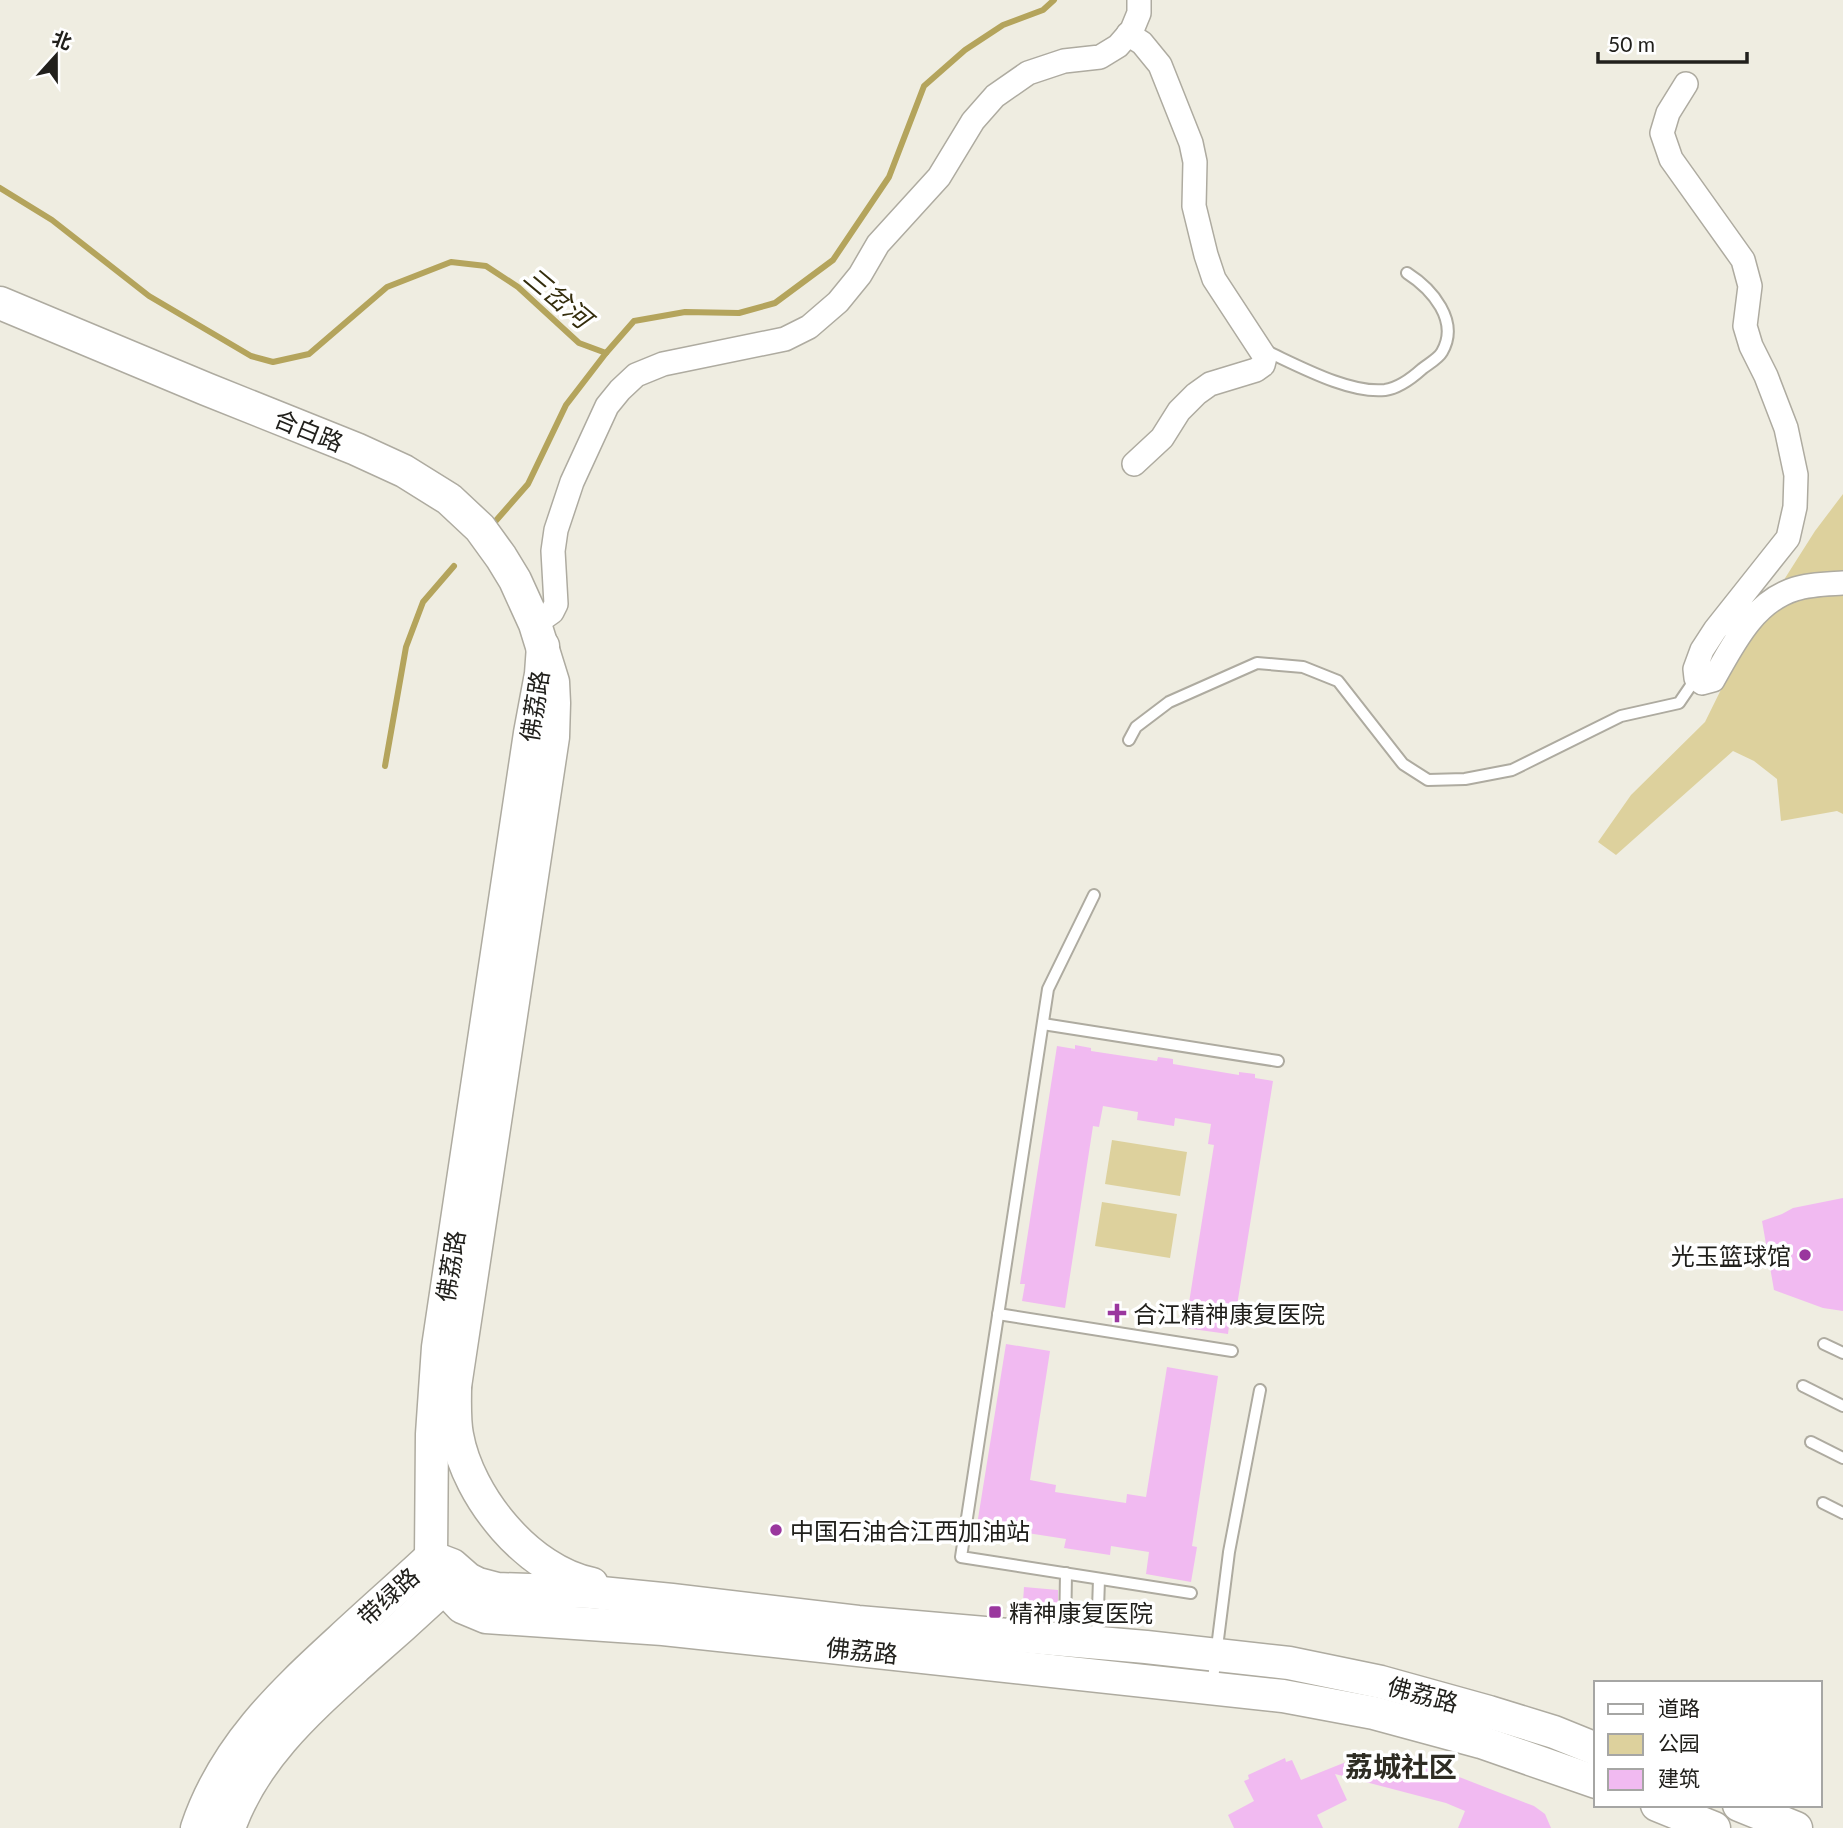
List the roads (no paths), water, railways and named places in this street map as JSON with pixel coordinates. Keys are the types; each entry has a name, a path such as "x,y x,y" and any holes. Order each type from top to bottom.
{"main road":[{"name":"合白路","path":"0,303 404,471 449,499 480,528 515,580 539,635"},
{"name":"佛荔路","path":"442,1570 452,1476 451,1416 553,737 553,682 539,635"},
{"name":"佛荔路","path":"539,635 541,674 438,1347 432,1434 442,1570 462,1607 498,1619 663,1629 1283,1696 1374,1713 1480,1742 1594,1781"},
{"path":"455,1386 457,1435 464,1461 478,1490 496,1517 520,1544 550,1568 585,1582 673,1600"},
{"name":"佛荔路","path":"442,1570 497,1589 590,1592 858,1622 1289,1663 1381,1682 1489,1712 1594,1747"},
{"name":"带绿路","path":"197,1828 219,1776 263,1715 301,1675 442,1570"},
{"name":"带绿路","path":"229,1828 250,1781 288,1731 442,1570"},
{"path":"1662,1807 1714,1828"},
{"path":"1744,1807 1796,1828"}],"street":[{"path":"539,635 556,604 553,551 555,530 572,482 607,407 620,390 636,375 663,363 785,340 809,327 838,302 860,275 878,244 939,177 973,121 995,96 1028,73 1064,61 1100,57 1118,46 1132,30 1139,13 1139,0"},
{"path":"1128,34 1142,43 1160,65 1191,143 1195,162 1194,206 1214,279 1265,357 1263,365 1256,370 1210,384 1179,411 1162,438 1133,464"},
{"path":"1686,84 1668,113 1662,133 1671,159 1743,260 1749,286 1745,326 1786,428 1796,475 1795,508 1788,538 1715,630 1702,650 1695,669 1696,678 1702,683 1713,680 1748,623 1769,602 1793,590 1820,584 1843,583"}],"lane":[{"path":"1262,349 1352,388 1386,390 1408,381 1441,354 1448,335 1446,318 1436,298 1422,282 1407,273"},
{"path":"1129,740 1136,727 1169,702 1257,663 1303,667 1338,681 1403,764 1429,780 1465,779 1512,770 1621,716 1678,703 1696,678"},
{"path":"1094,895 1048,989 961,1557 1191,1593"},
{"path":"1043,1024 1278,1060"},
{"path":"998,1314 1232,1351"},
{"path":"1824,1344 1843,1353"},
{"path":"1803,1386 1843,1406"},
{"path":"1212,1687 1229,1552 1260,1390"},
{"path":"1811,1442 1843,1458"},
{"path":"1823,1503 1843,1513"},
{"path":"1065,1640 1066,1573"},
{"path":"1097,1643 1099,1578"}],"waterway":[{"name":"三岔河","path":"0,188 52,220 149,296 251,356 273,362 309,354 387,287 451,262 486,266 518,287 579,343 606,353 634,321 685,312 739,313 775,303 833,260 889,177 924,86 965,50 1003,25 1043,10 1054,0"},
{"path":"493,524 528,484 566,405 606,353"},
{"path":"385,766 406,647 423,602 454,566"}],"place":[{"name":"光玉篮球馆","path":"1805,1255"},
{"name":"合江精神康复医院","path":"1117,1313"},
{"name":"中国石油合江西加油站","path":"776,1530"},
{"name":"精神康复医院","path":"995,1612"}],"district":[{"name":"荔城社区","path":"1401,1766"}]}
